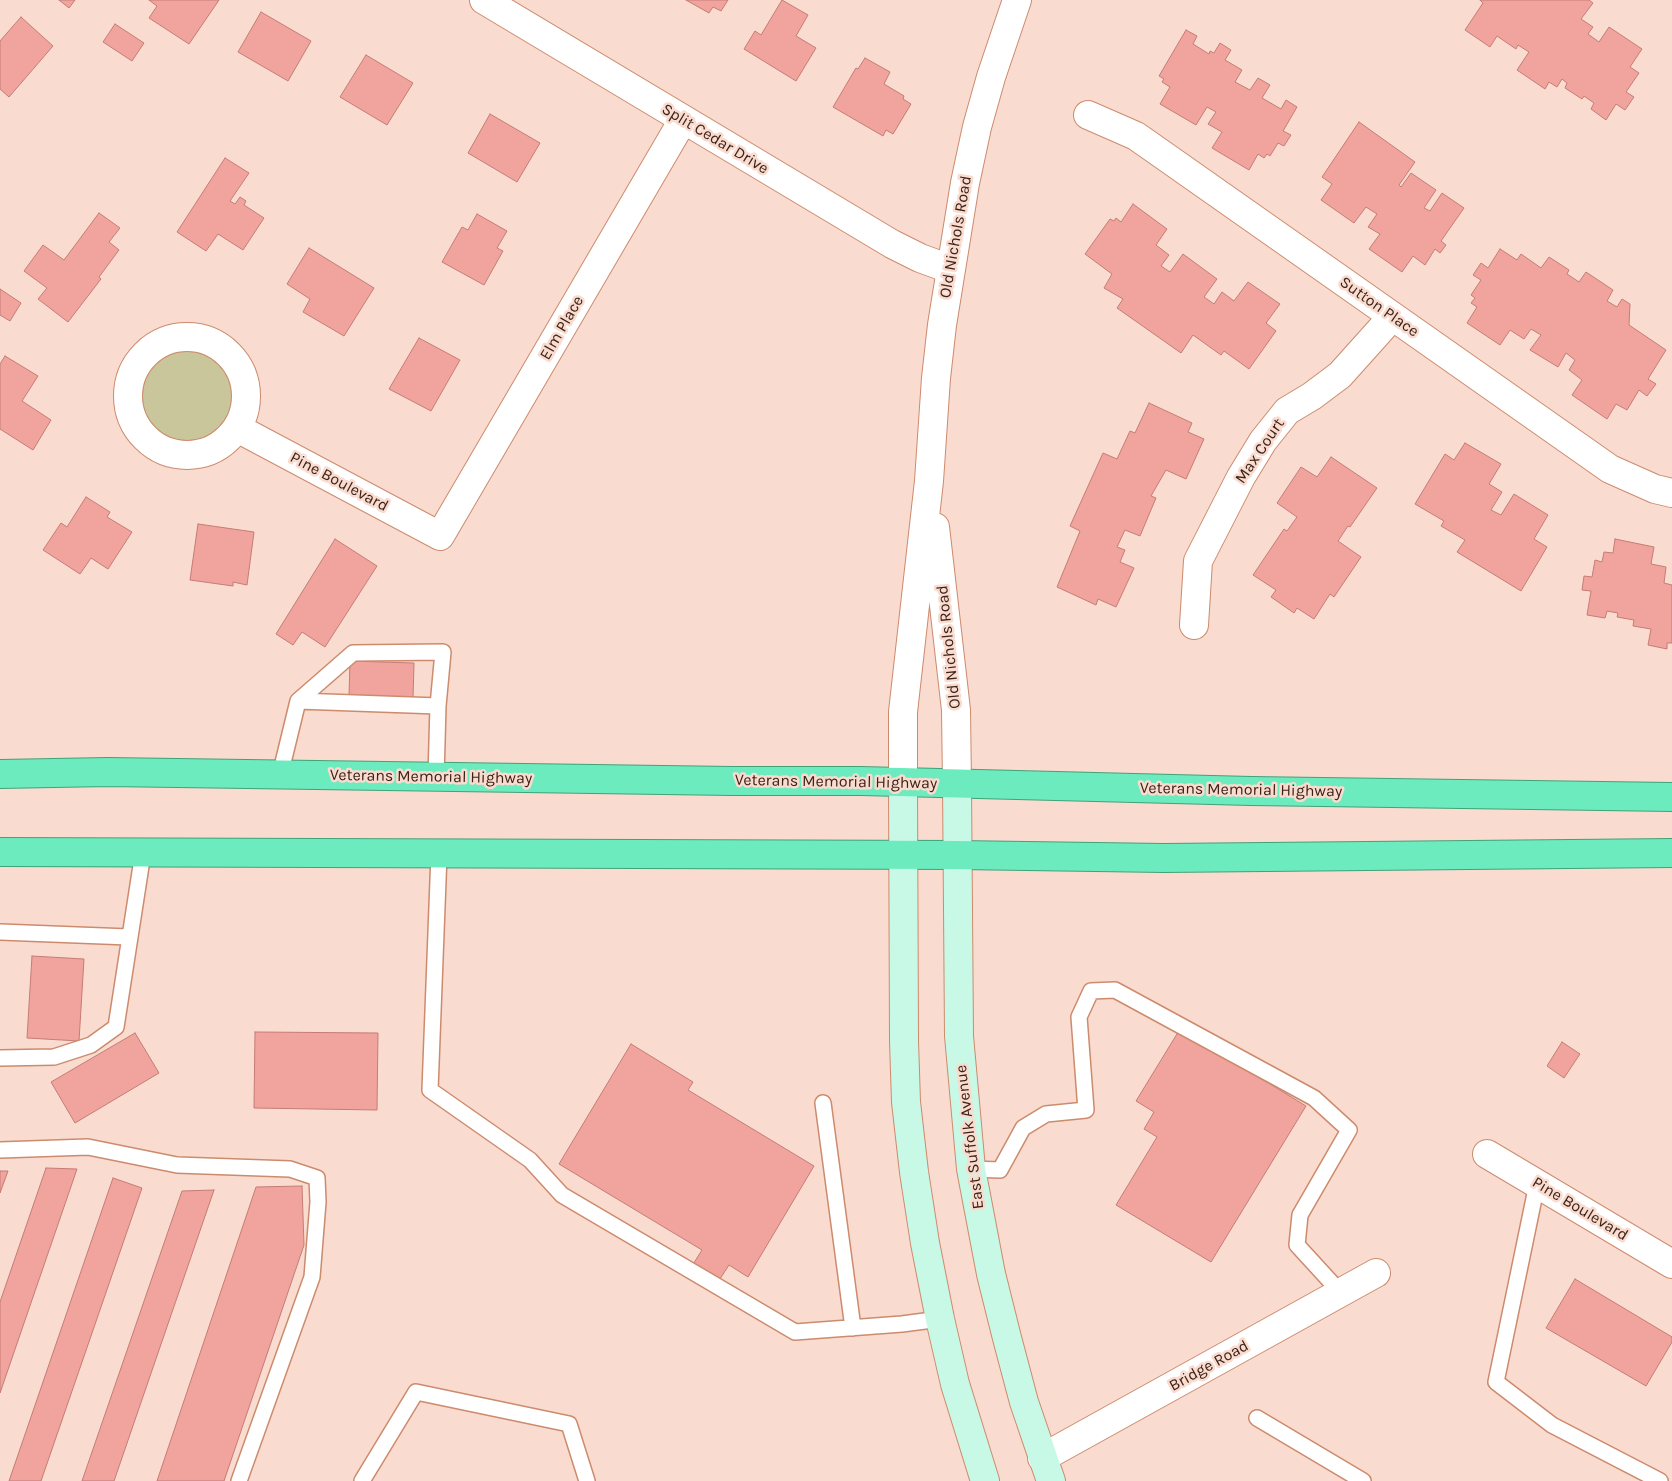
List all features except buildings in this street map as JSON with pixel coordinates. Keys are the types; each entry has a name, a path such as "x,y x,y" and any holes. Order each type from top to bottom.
{"highway":[{"name":"Veterans Memorial Highway","path":"0,774 108,772 903,782 1251,791 1672,797"},
{"path":"0,852 958,855 1164,858 1672,853"}],"main road":[{"path":"903,782 903,980 906,1102 914,1172 940,1319 955,1384 985,1481"},
{"name":"East Suffolk Avenue","path":"957,784 959,1036 971,1169 991,1274 1024,1402 1046,1470"}],"street":[{"name":"Split Cedar Drive","path":"484,0 892,244 920,258 950,269"},
{"name":"Old Nichols Road","path":"903,782 903,712 929,481 936,378 950,269 977,127 991,77 1017,0"},
{"name":"Sutton Place","path":"1088,115 1136,136 1610,469 1655,489 1672,493"},
{"name":"Elm Place","path":"440,536 683,120"},
{"name":"Max Court","path":"1194,625 1198,561 1241,477 1263,441 1286,411 1312,396 1340,375 1392,316"},
{"path":"194,337 213,342 229,354 241,370 246,390 244,409 237,428 224,442 207,452 188,455 169,453 152,444 138,431 130,413 128,394 131,375 141,358 156,345 174,338 194,337"},
{"name":"Pine Boulevard","path":"237,428 440,536"},
{"name":"Old Nichols Road","path":"929,481 956,710 957,784"},
{"name":"Pine Boulevard","path":"1487,1154 1672,1264"},
{"name":"Bridge Road","path":"1046,1470 1340,1293 1376,1274"}],"lane":[{"path":"280,775 298,701 353,653 443,652 438,706 436,777"},
{"path":"298,701 438,706"},
{"path":"0,1058 54,1057 90,1045 116,1027 143,853"},
{"path":"439,854 430,1090 530,1160 562,1195 795,1332 902,1324 940,1319"},
{"path":"0,932 129,937"},
{"path":"971,1169 1000,1170 1023,1128 1046,1114 1086,1110 1079,1017 1091,991 1115,990 1314,1098 1349,1130 1300,1215 1297,1244 1340,1293"},
{"path":"823,1103 853,1328"},
{"path":"0,1150 88,1147 176,1165 290,1169 317,1178 318,1202 312,1277 239,1481"},
{"path":"1537,1184 1496,1382 1552,1425 1660,1481"},
{"path":"362,1481 416,1392 569,1424 587,1481"},
{"path":"1257,1418 1363,1481"}],"shaded area":[{"path":"186,348 204,351 219,362 230,377 233,395 230,413 219,428 204,439 186,442 168,439 153,428 142,413 139,395 142,377 153,362 168,351"}]}
